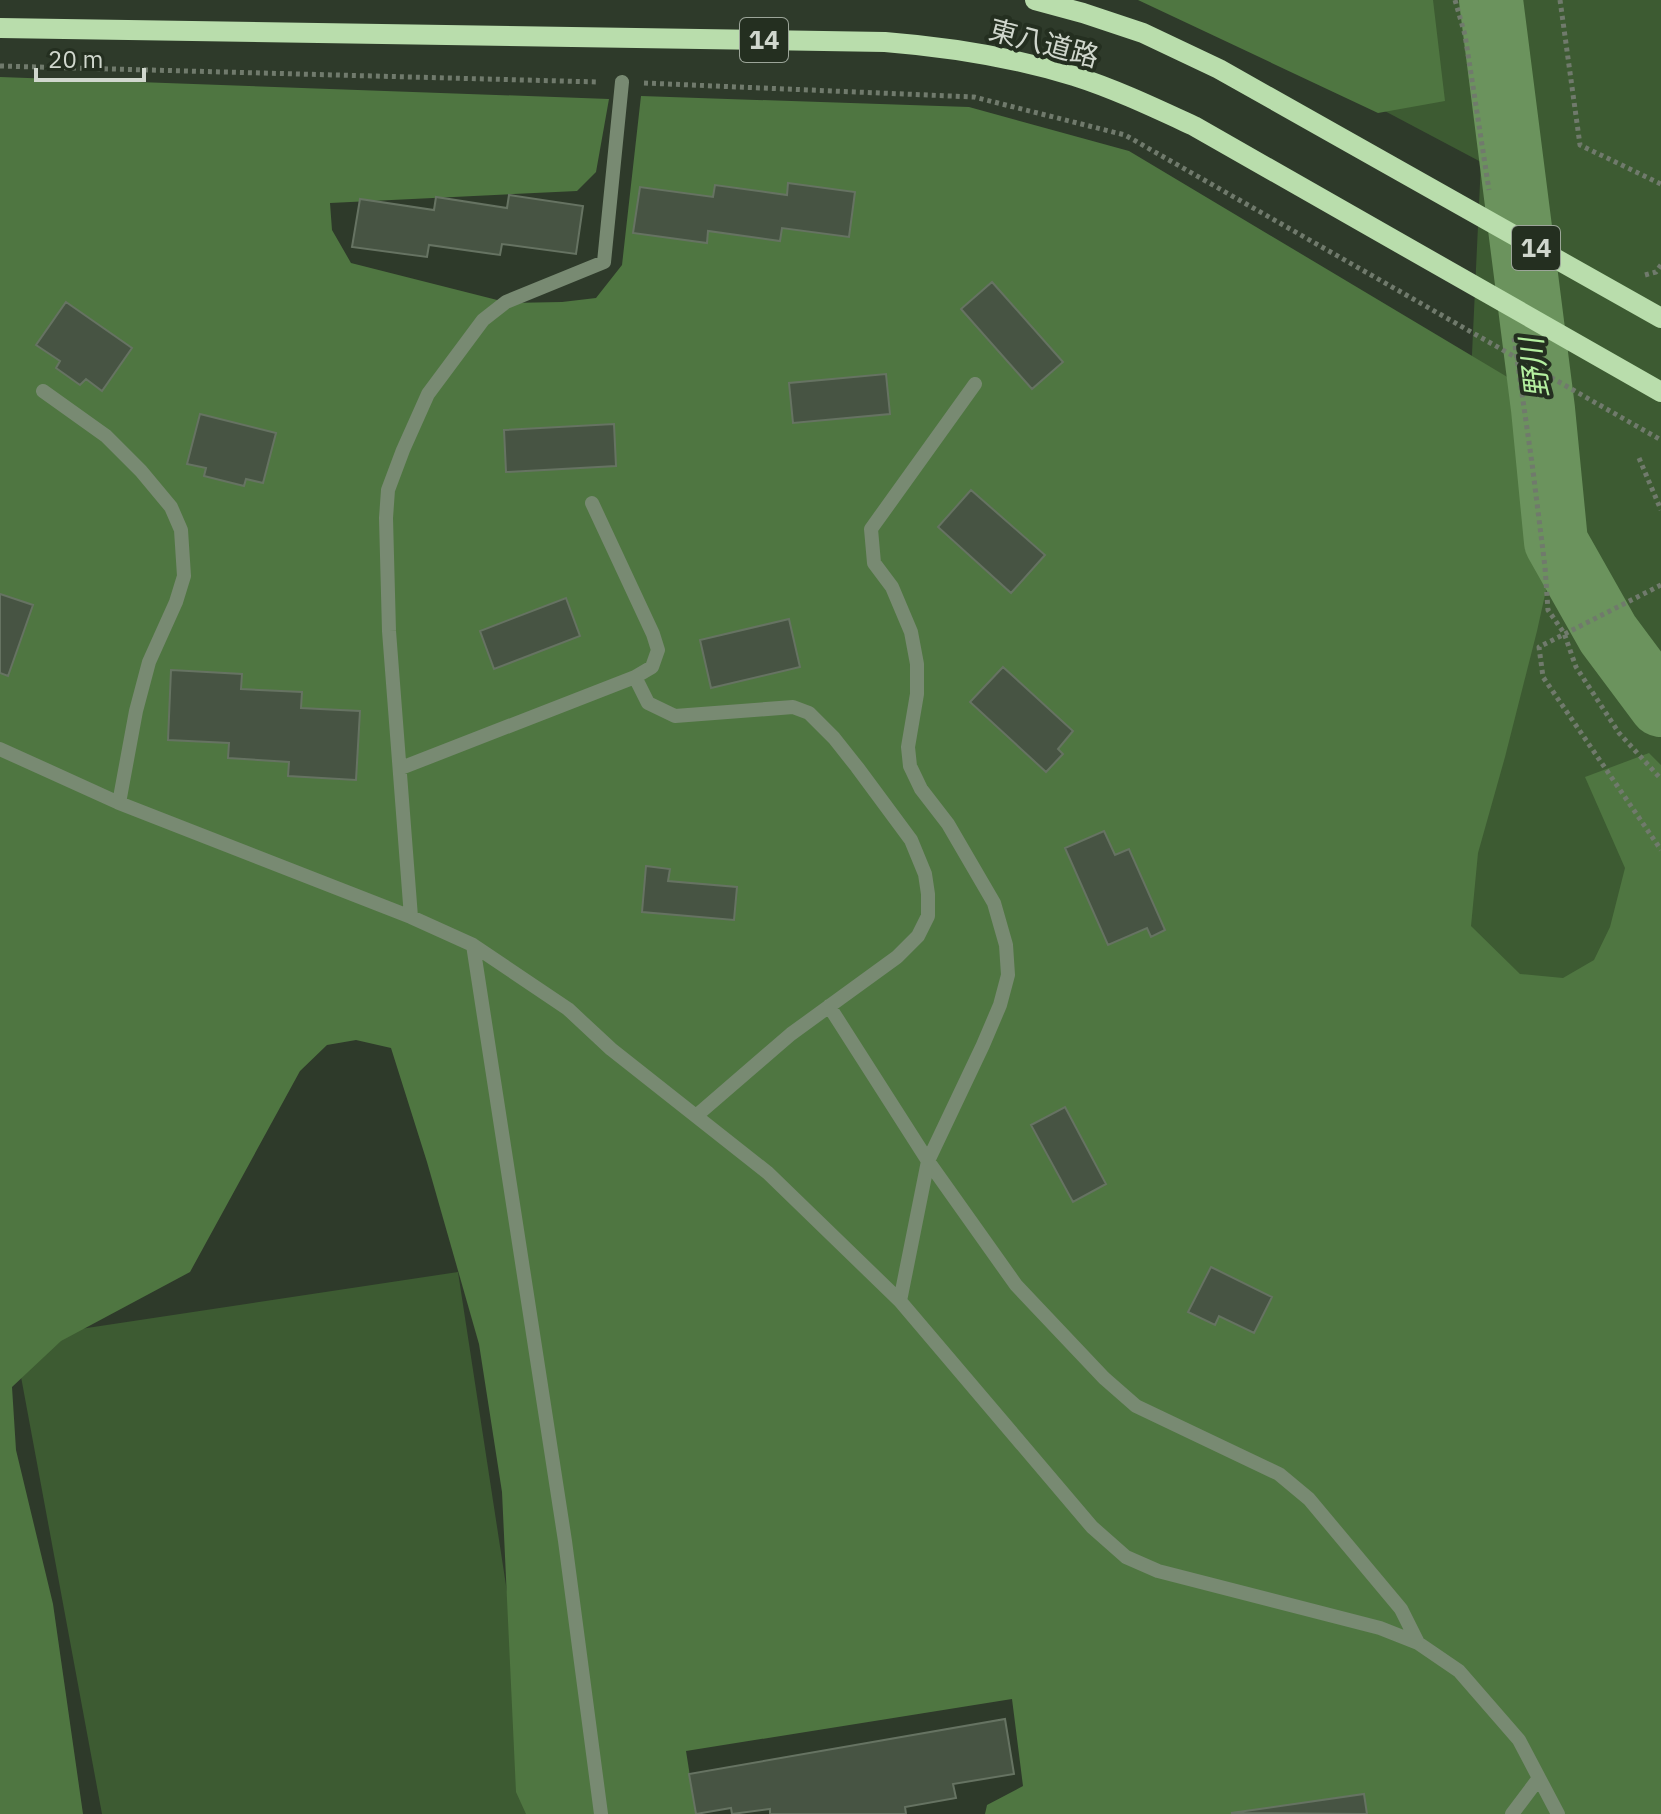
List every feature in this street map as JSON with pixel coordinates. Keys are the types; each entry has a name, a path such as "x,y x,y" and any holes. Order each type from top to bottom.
{"main road":[{"name":"東八道路","path":"1035,0 1143,33 1219,69 1661,318"},
{"name":"東八道路","path":"0,28 869,42 939,46 1006,59 1073,76 1129,96 1194,126 1661,392"}],"lane":[{"path":"411,917 389,631 388,490 428,394 483,320 506,302 604,262 622,82"},
{"path":"900,1301 928,1161 983,1045 1000,1005 1008,975 1006,945 994,903 948,824 921,789 910,766 908,747 917,694 917,664 911,632 892,587 874,563 871,529 975,384"},
{"path":"43,391 106,436 141,471 171,507 181,530 184,576 149,662 136,711 119,803"},
{"path":"401,768 635,677 652,667 658,650 653,634 592,503"},
{"path":"635,677 648,703 675,716 793,707 809,713 857,767 911,840 925,874 928,894 928,916 918,936 897,957 791,1034 696,1116"},
{"path":"0,749 119,803 411,917 473,945 568,1009 611,1049 768,1173 900,1301 1092,1527 1126,1557 1180,1578 1380,1628 1418,1643 1459,1671 1519,1740 1558,1814"},
{"path":"473,945 565,1541 601,1814"},
{"path":"829,1006 928,1161 1016,1285 1104,1378 1136,1406 1279,1474 1309,1499 1401,1609 1418,1643"},
{"path":"1512,1814 1539,1778"}],"path":[{"path":"1455,0 1465,35 1491,201"},
{"path":"1560,0 1580,145 1661,184"},
{"path":"0,66 622,82 974,97 1125,135 1658,438"},
{"path":"1656,272 1661,265"},
{"path":"1513,335 1532,463 1548,610 1564,633 1576,667 1619,733 1661,779"},
{"path":"1639,458 1661,510"},
{"path":"1661,585 1539,647 1543,677 1661,850"}],"green space":[{"path":"1138,0 1433,0 1445,101 1378,113"},
{"path":"1175,0 1661,0 1661,1113 1450,985 1468,439 1481,162"},
{"path":"0,77 609,99 596,172 577,191 330,203 332,230 351,263 509,303 596,298 622,265 641,96 969,107 1129,151 1509,378 1552,563 1505,757 1478,853 1471,926 1520,974 1563,978 1594,960 1610,927 1625,868 1585,777 1649,753 1661,765 1661,1814 985,1814 987,1805 1023,1786 1012,1699 686,1751 696,1814 526,1814 516,1792 502,1492 479,1344 391,1048 356,1040 327,1045 300,1071 190,1272 61,1341 12,1387 16,1450 53,1604 83,1814 0,1814"},
{"path":"458,1272 541,1814 102,1814 14,1339"}],"building":[{"path":"788,183 855,192 849,237 782,228 780,241 708,231 707,243 633,233 640,187 713,197 715,185 787,195"},
{"path":"509,195 583,206 576,254 502,244 500,255 429,245 427,257 352,247 360,199 434,210 436,197 507,208"},
{"path":"992,282 1063,362 1032,389 961,309"},
{"path":"66,302 132,348 102,391 86,379 80,385 56,368 60,361 36,345"},
{"path":"886,374 890,414 793,423 789,383"},
{"path":"200,414 276,433 263,483 246,479 244,486 204,476 206,468 187,464"},
{"path":"614,424 616,466 506,472 504,430"},
{"path":"971,490 1045,555 1011,593 938,527"},
{"path":"0,594 33,605 8,676 0,673"},
{"path":"566,598 580,636 494,669 480,631"},
{"path":"789,619 800,667 711,688 700,640"},
{"path":"1003,667 1073,731 1058,749 1063,754 1046,772 970,702"},
{"path":"171,670 242,674 241,689 302,692 301,708 360,711 356,780 288,776 289,762 228,758 229,743 168,740"},
{"path":"1104,831 1115,855 1129,849 1165,930 1151,937 1147,928 1108,945 1065,848"},
{"path":"646,866 670,869 668,881 737,887 734,920 642,912"},
{"path":"1065,1107 1106,1184 1073,1202 1031,1125"},
{"path":"1211,1267 1272,1297 1254,1333 1219,1316 1215,1325 1188,1312"},
{"path":"1005,1719 1014,1774 953,1784 956,1798 905,1807 906,1814 770,1814 770,1809 732,1814 731,1808 696,1814 689,1774"},
{"path":"1364,1794 1367,1814 1231,1813"}],"waterway":[{"name":"野川","path":"1491,0 1543,409 1556,542 1608,634 1661,705"}]}
